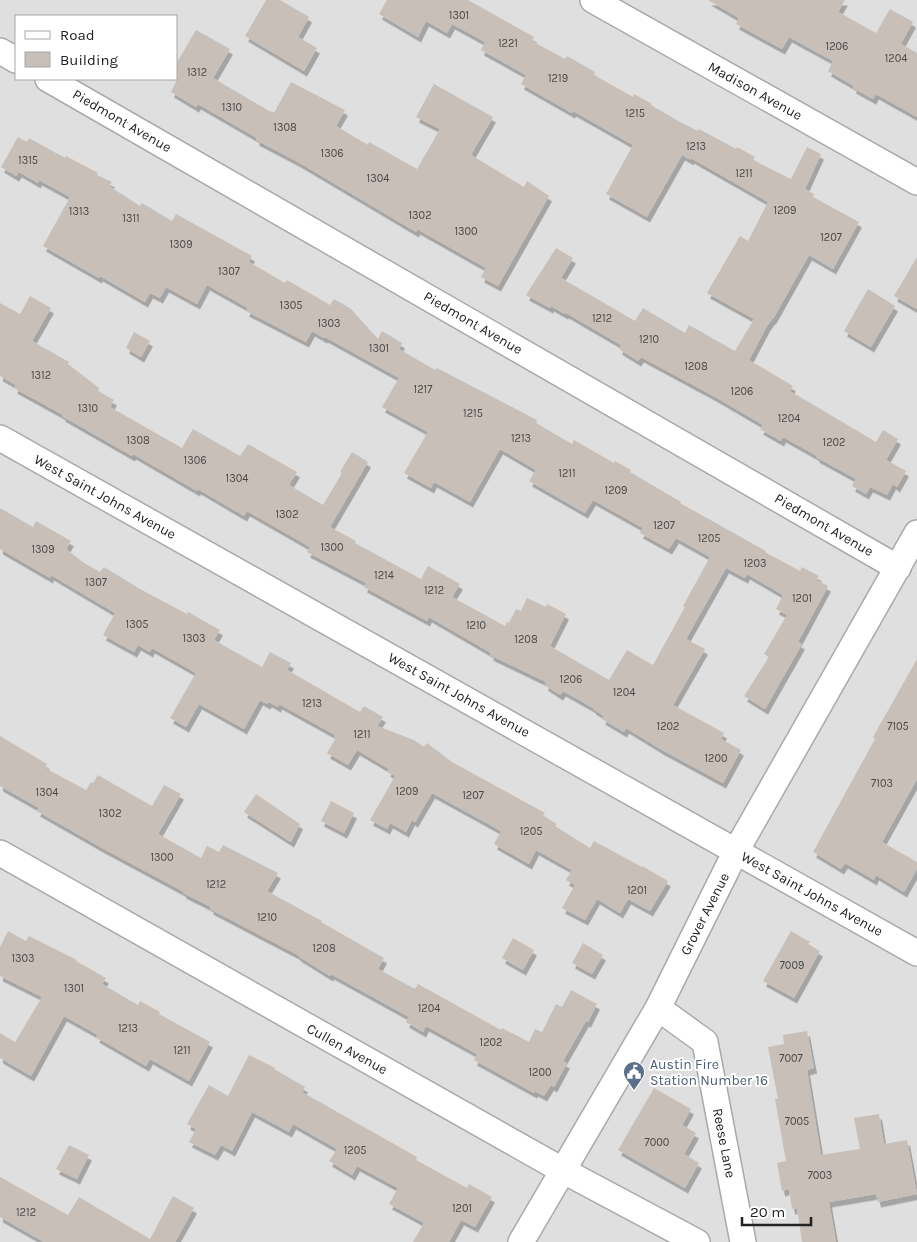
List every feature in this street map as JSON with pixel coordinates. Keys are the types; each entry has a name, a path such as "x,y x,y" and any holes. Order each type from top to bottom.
{"street":[{"name":"Madison Avenue","path":"593,0 917,182"},
{"path":"0,51 15,59"},
{"name":"Piedmont Avenue","path":"50,80 898,568"},
{"name":"West Saint Johns Avenue","path":"0,438 917,953"},
{"name":"Grover Avenue","path":"521,1242 658,1008 736,851 917,533"},
{"name":"Cullen Avenue","path":"0,853 562,1170 697,1242"},
{"name":"Reese Lane","path":"658,1008 705,1042 743,1242"}],"shaded area":[{"path":"0,0 917,0 917,1242 0,1242"}],"building":[{"path":"266,0 280,0 309,17 298,37 317,48 304,71 245,36"},
{"path":"387,0 468,0 534,37 532,41 565,59 567,56 595,72 594,75 633,97 634,94 680,122 698,131 699,129 736,149 737,147 755,157 753,160 791,179 807,147 821,154 805,189 814,194 813,197 859,222 833,269 809,255 749,360 793,386 790,391 876,442 883,430 898,439 886,460 906,471 897,487 893,484 887,495 870,487 866,494 852,486 856,479 817,456 783,437 781,441 760,429 763,425 717,398 641,357 638,361 619,349 621,345 566,313 551,306 550,308 526,295 556,248 573,258 561,278 635,321 643,308 685,333 689,325 735,351 754,319 707,293 740,236 748,241 768,202 691,158 691,160 682,155 647,217 606,194 633,145 521,84 526,75 481,50 485,42 452,24 447,33 426,21 418,37 379,14"},
{"path":"708,0 845,0 838,12 876,33 890,9 913,22 901,44 917,53 917,117 876,94 873,99 853,88 854,86 828,71 833,61 789,37 782,49 736,24 739,18"},
{"path":"196,30 230,49 213,78 274,113 291,82 345,110 336,126 368,145 369,142 417,169 440,129 416,117 434,84 493,117 471,155 524,187 527,181 549,196 498,286 481,277 486,268 417,229 416,232 298,162 256,140 257,138 198,104 196,107 171,92 176,80 178,80 178,61"},
{"path":"18,137 27,142 29,138 65,158 66,156 98,173 97,175 112,182 109,186 140,206 142,203 172,221 176,214 252,256 249,262 285,283 287,280 330,305 334,299 351,309 378,339 382,331 402,343 399,349 435,370 437,368 537,420 536,423 572,444 574,440 614,463 615,461 680,503 765,552 800,571 802,567 819,576 816,580 828,586 798,642 802,644 765,709 744,696 769,657 764,654 787,615 776,609 783,595 747,574 745,578 726,568 686,639 705,649 673,705 724,733 721,739 741,750 723,783 626,728 624,732 602,719 604,716 593,708 563,691 560,695 545,685 546,682 490,655 491,653 429,617 427,621 364,587 366,583 307,552 310,547 247,511 244,516 133,454 132,456 14,388 16,385 0,376 0,303 20,314 30,296 51,308 32,341 69,362 68,364 99,388 98,391 114,400 110,407 182,448 193,429 240,456 248,444 297,472 289,485 323,505 352,452 368,462 330,527 421,579 428,566 460,584 452,597 505,626 507,622 509,623 516,609 521,611 527,598 546,607 547,604 566,614 550,646 609,680 627,650 653,665 710,557 676,538 669,549 640,533 643,528 593,500 585,513 529,481 536,470 500,449 470,502 434,482 431,488 404,473 428,432 382,407 399,378 312,331 306,342 246,311 248,308 207,285 197,304 166,287 160,298 150,293 145,302 43,246 70,197 39,180 38,183 19,172 16,176 1,167"},
{"path":"917,257 917,309 894,296"},
{"path":"868,289 895,306 871,347 844,331"},
{"path":"134,332 150,341 141,357 126,348"},
{"path":"0,508 33,527 36,521 71,541 66,549 84,563 100,572 104,567 140,589 220,630 214,640 262,667 270,652 291,663 287,670 360,712 364,706 383,717 377,726 414,740 424,747 427,743 452,762 545,813 543,816 557,824 555,826 590,848 594,841 668,881 650,911 628,899 620,913 597,899 585,920 562,908 575,885 566,880 572,870 536,850 529,864 494,844 501,831 432,793 415,822 412,820 406,832 390,823 387,829 370,820 395,776 387,771 389,769 357,750 348,765 327,753 336,738 334,737 335,735 279,704 278,707 260,700 244,729 199,704 186,727 170,718 196,673 152,648 150,652 138,645 134,652 103,635 115,613 51,575 50,578 0,549"},
{"path":"917,659 917,779 882,842 917,862 917,869 904,892 876,875 874,880 845,863 841,869 813,852 875,739 873,737"},
{"path":"0,736 47,764 45,768 86,790 98,775 152,806 164,785 181,794 158,834 201,858 207,846 219,852 223,845 278,873 267,891 384,958 378,969 415,989 418,984 501,1030 502,1028 529,1042 535,1029 542,1032 556,1004 562,1007 571,990 597,1004 563,1061 567,1063 554,1087 551,1085 544,1096 535,1091 534,1093 474,1060 477,1054 426,1026 423,1032 406,1022 409,1017 331,974 330,976 298,955 210,909 211,907 37,811 39,808 0,786"},
{"path":"256,794 300,824 291,842 244,812"},
{"path":"331,801 354,813 344,833 321,821"},
{"path":"8,931 26,941 29,936 77,960 106,978 102,984 138,1005 140,1001 160,1012 159,1014 210,1042 189,1081 150,1059 146,1066 64,1016 31,1076 0,1058 0,1033 15,1042 42,997 0,976 0,947"},
{"path":"791,931 810,942 808,944 820,951 794,998 763,981"},
{"path":"513,938 534,950 523,970 502,958"},
{"path":"583,943 603,955 592,974 572,963"},
{"path":"807,1031 814,1068 807,1070 821,1155 860,1149 854,1118 879,1114 884,1144 907,1140 917,1194 878,1202 876,1194 829,1202 836,1242 802,1242 797,1208 792,1209 789,1189 782,1191 777,1163 786,1161 775,1099 778,1099 768,1047 784,1044 783,1035"},
{"path":"249,1055 275,1068 305,1087 302,1092 417,1157 416,1160 467,1188 469,1184 492,1197 475,1227 461,1220 449,1242 413,1242 424,1223 389,1204 398,1188 357,1166 352,1175 329,1161 337,1149 293,1124 289,1132 252,1112 232,1151 221,1145 215,1155 189,1142 196,1129 187,1124 209,1085 228,1096"},
{"path":"654,1088 691,1109 682,1125 696,1133 684,1154 699,1163 685,1188 618,1150"},
{"path":"69,1145 89,1155 77,1179 56,1169"},
{"path":"0,1177 68,1215 79,1197 150,1239 173,1196 194,1208 175,1242 44,1242 0,1217"}],"place":[{"name":"Austin Fire Station Number 16","path":"634,1091"}]}
